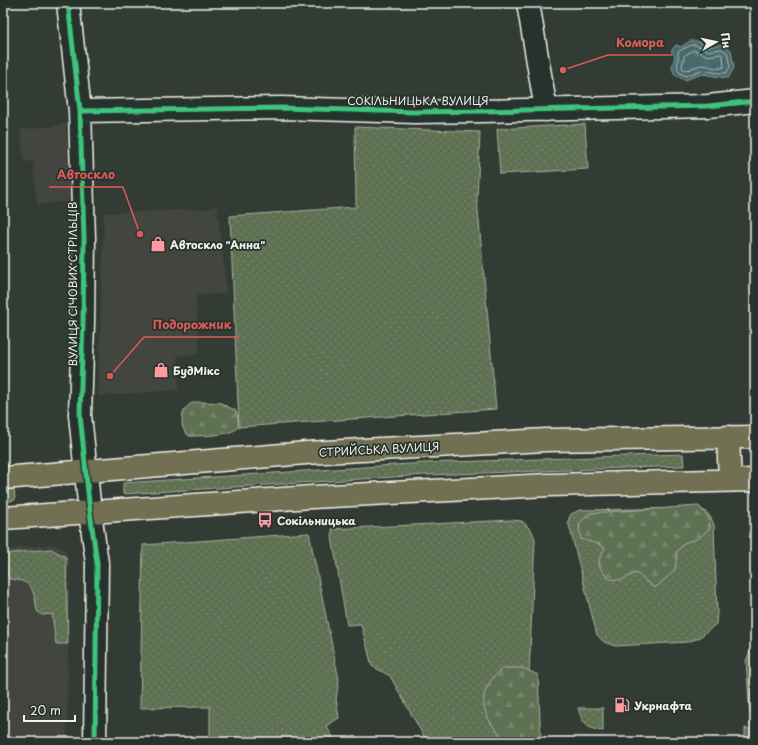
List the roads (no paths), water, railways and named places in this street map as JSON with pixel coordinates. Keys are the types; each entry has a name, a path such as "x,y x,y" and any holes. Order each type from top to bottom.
{"main road":[{"path":"728,437 730,480"},
{"name":"СТРИЙСЬКА ВУЛИЦЯ","path":"3,478 86,470 306,454 546,440 755,437"},
{"path":"3,518 298,498 501,488 755,480"}],"street":[{"name":"ВУЛИЦЯ СІЧОВИХ СТРІЛЬЦІВ","path":"68,3 80,111 84,238 80,415 97,563 95,742"},
{"path":"528,3 546,110"},
{"name":"СОКІЛЬНИЦЬКА ВУЛИЦЯ","path":"80,111 281,108 415,112 546,110 708,106 755,100"}],"water":[{"path":"690,41 697,41 709,47 722,44 731,50 734,68 728,78 702,74 685,80 675,75 672,68 675,56 671,51 676,45 681,47"}],"place":[{"name":"Комора","path":"563,70"},
{"name":"Автоскло","path":"140,234"},
{"name":"Автоскло \"Анна\"","path":"158,244"},
{"name":"БудМікс","path":"161,370"},
{"name":"Подорожник","path":"110,376"},
{"name":"Сокільницька","path":"265,520"},
{"name":"Укрнафта","path":"622,705"}]}
